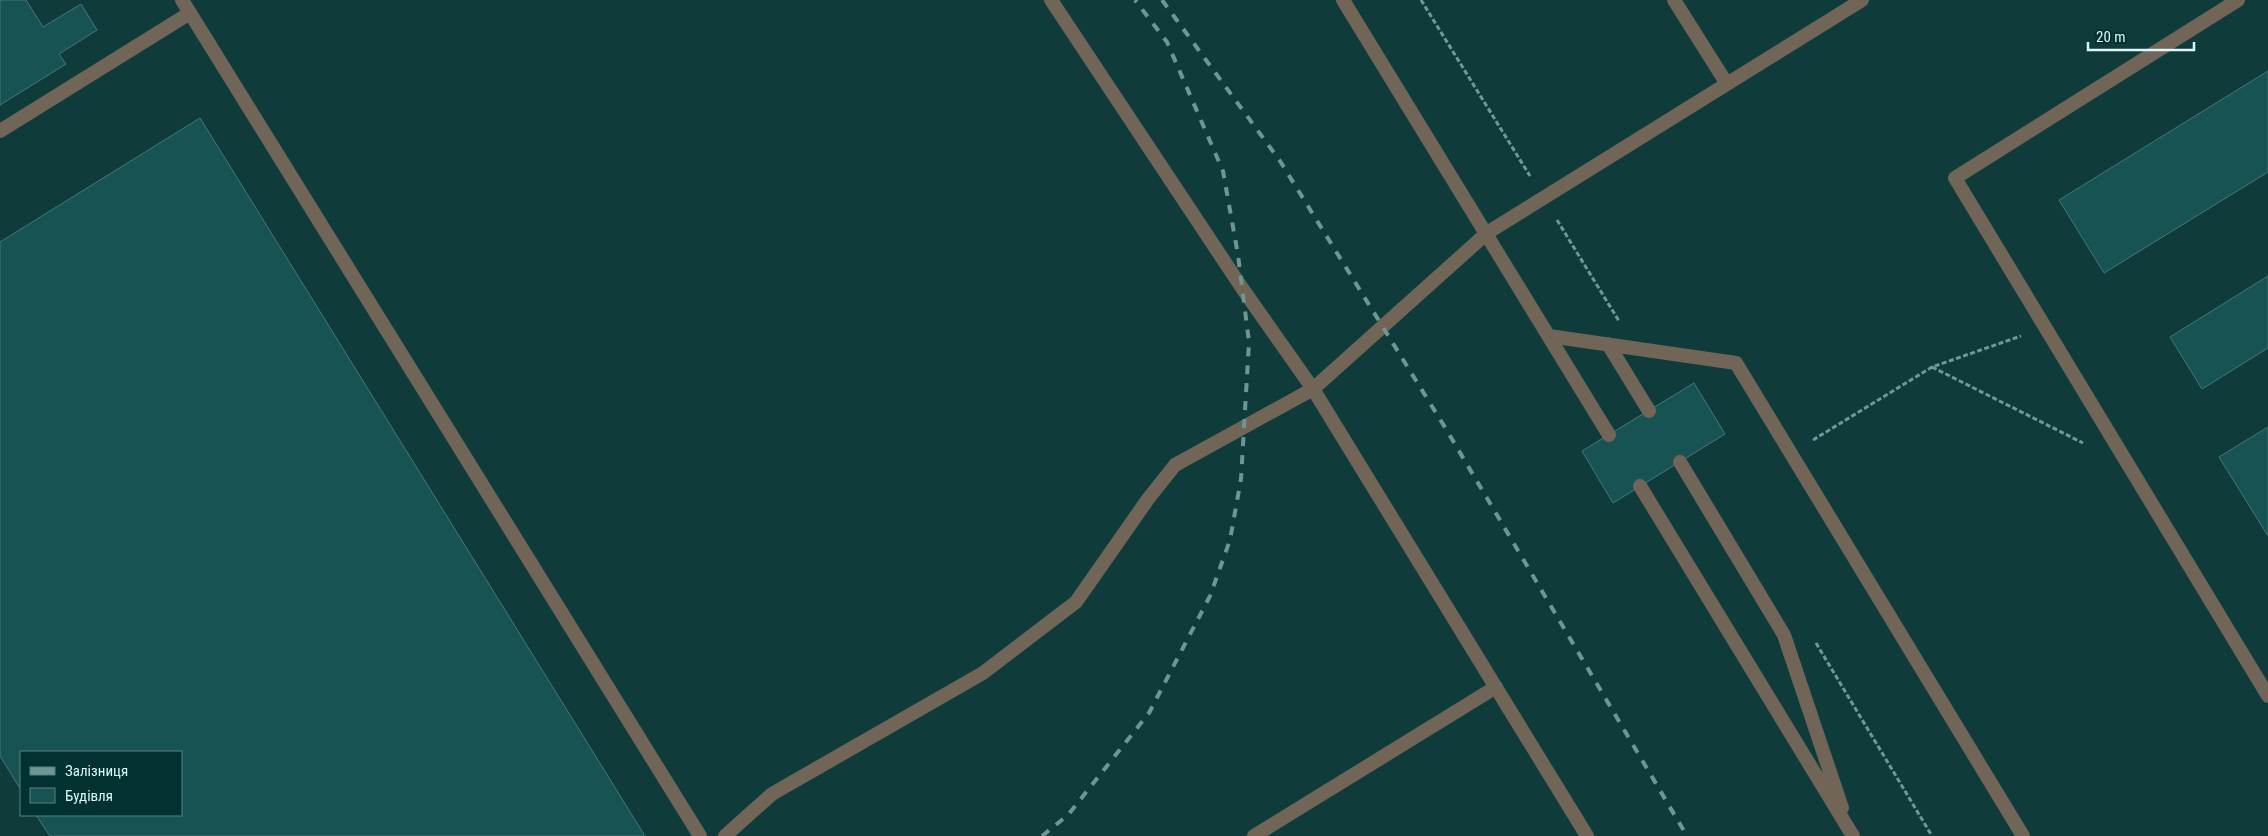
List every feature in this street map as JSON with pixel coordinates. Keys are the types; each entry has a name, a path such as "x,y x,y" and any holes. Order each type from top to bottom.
{"lane":[{"path":"182,0 700,836"},
{"path":"1052,0 1242,288 1313,389 1587,836"},
{"path":"1343,0 1609,435"},
{"path":"1674,0 1726,84"},
{"path":"726,836 772,794 991,667 1076,602 1148,499 1175,465 1313,389 1487,233 1862,0"},
{"path":"2238,0 1956,178 2268,696"},
{"path":"0,131 190,13"},
{"path":"1550,336 1736,363 2023,836"},
{"path":"1608,344 1649,411"},
{"path":"1680,462 1784,635 1851,833"},
{"path":"1640,486 1851,833"},
{"path":"1254,836 1496,687"}],"path":[{"path":"1791,453 1932,367 2045,327"},
{"path":"1932,367 2084,443"}],"building":[{"path":"0,0 26,0 43,27 81,4 97,30 59,54 66,64 0,105"},
{"path":"2268,71 2268,172 2104,273 2059,200"},
{"path":"200,118 645,836 50,836 37,816 182,816 182,751 20,751 20,788 0,756 0,242"},
{"path":"2268,276 2268,348 2202,389 2170,337"},
{"path":"1694,383 1725,434 1613,503 1582,451"},
{"path":"2268,427 2268,536 2219,457"}],"railway":[{"path":"1042,836 1068,815 1149,713 1210,596 1230,540 1241,479 1249,342 1238,255 1223,171 1167,42 1135,0"},
{"path":"1162,0 1280,161 1446,429 1687,836"}]}
